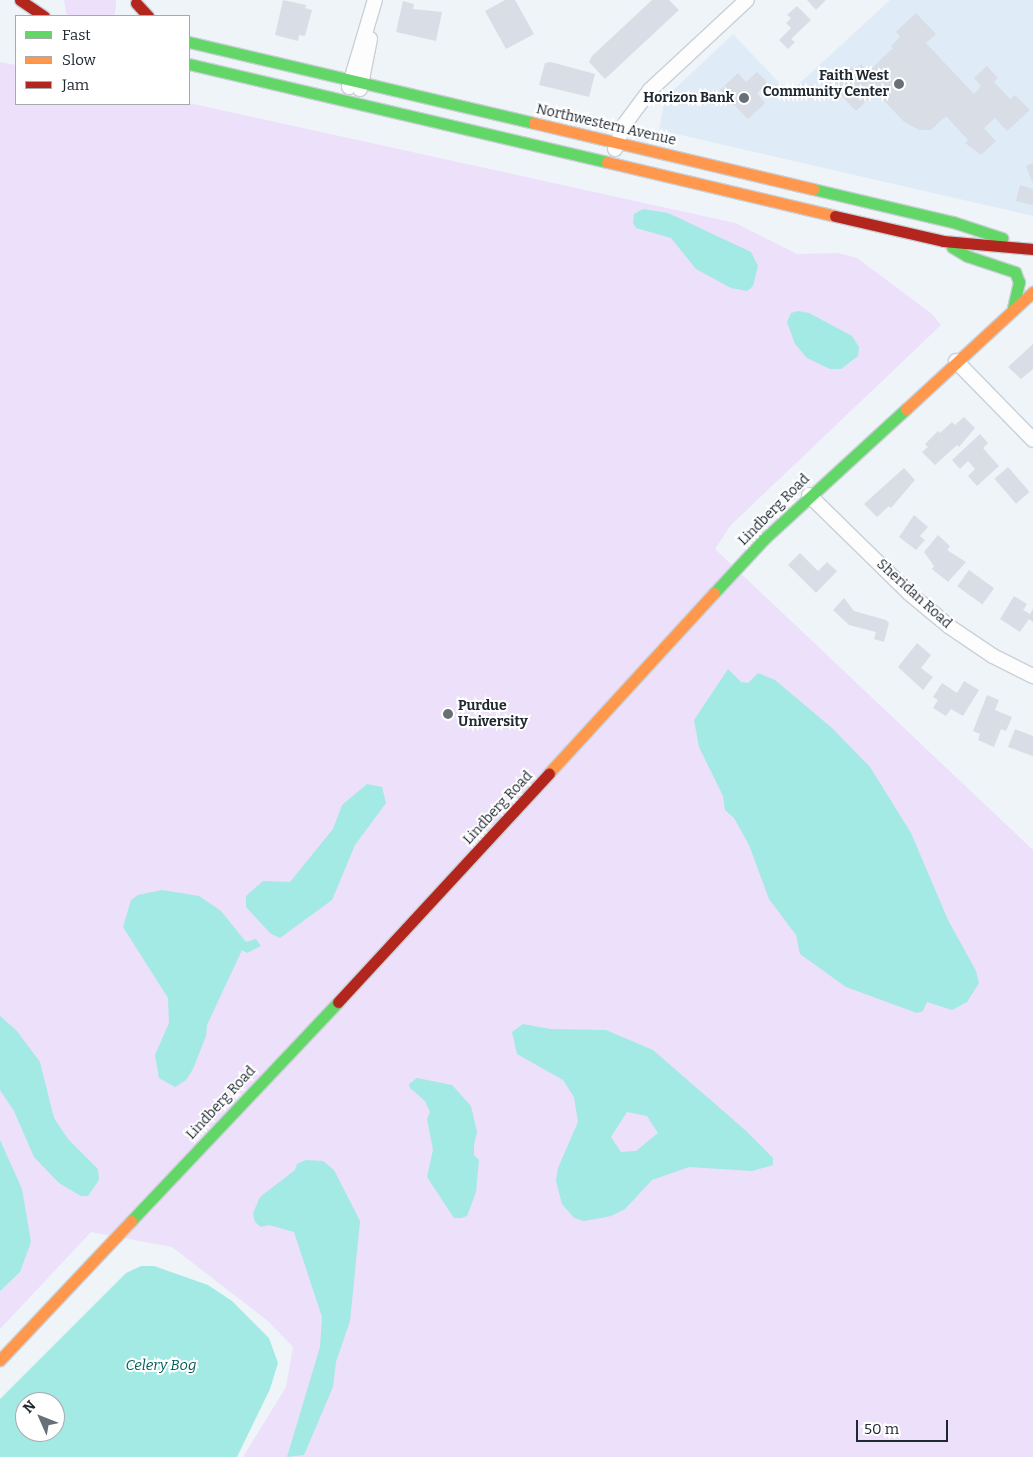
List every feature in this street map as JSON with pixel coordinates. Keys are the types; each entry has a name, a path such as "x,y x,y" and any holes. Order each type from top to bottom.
{"main road":[{"path":"20,0 48,13"},
{"path":"134,15 135,1"},
{"path":"135,1 147,15"},
{"name":"Northwestern Avenue","path":"190,42 356,83 954,222 993,234 1013,245"},
{"name":"Northwestern Avenue","path":"190,64 351,104 943,241 1013,245 1033,249"},
{"path":"943,241 967,256 1006,267 1015,272 1019,282 1013,309"},
{"name":"Lindberg Road","path":"0,1360 545,779 688,621 809,495 1033,292"}],"street":[{"path":"351,104 370,38 366,32 375,0"},
{"path":"612,164 617,143 634,108 650,90 747,0"},
{"path":"956,361 1033,440"},
{"name":"Sheridan Road","path":"809,495 909,593 950,628 993,656 1033,676"}],"shaded area":[{"path":"64,0 116,0 114,15 67,15"},
{"path":"890,0 1033,0 1033,216 659,130 665,98 733,34 789,93"},
{"name":"Purdue University","path":"0,62 15,65 15,105 190,105 190,103 735,223 797,254 838,253 857,258 932,314 941,325 731,525 715,549 1033,850 1033,1457 243,1457 286,1387 293,1347 268,1321 172,1247 91,1232 0,1329"}],"water":[{"path":"643,209 668,213 751,252 758,266 753,286 747,291 731,288 696,269 671,238 636,228 633,223 634,214"},
{"path":"798,311 809,313 852,336 859,347 858,356 841,369 830,369 807,358 795,344 787,322 791,313"},
{"path":"728,669 741,682 748,683 758,673 775,680 832,728 870,767 911,833 948,920 976,971 979,983 967,1002 952,1010 927,1002 923,1011 917,1013 846,987 800,954 796,935 769,899 749,845 734,818 725,810 723,796 699,747 694,720"},
{"path":"367,784 382,787 386,803 355,845 332,900 280,938 271,934 246,907 246,896 263,881 290,882 333,829 342,805"},
{"path":"162,890 199,896 221,911 246,942 256,939 261,946 247,953 242,950 207,1025 206,1036 193,1069 186,1080 175,1087 159,1078 155,1055 169,1023 168,998 123,927 131,900 138,895"},
{"path":"0,1016 16,1030 40,1062 54,1118 68,1139 98,1169 99,1180 88,1196 81,1196 59,1183 34,1157 14,1111 0,1090"},
{"path":"523,1024 550,1029 606,1030 653,1050 745,1130 773,1158 773,1165 752,1171 689,1167 652,1180 625,1209 611,1216 584,1221 574,1218 562,1204 556,1181 558,1168 578,1122 574,1097 563,1080 517,1054 512,1032","holes":["627,1112 647,1116 658,1133 636,1151 621,1152 611,1137"]},
{"path":"417,1078 452,1085 471,1106 477,1132 474,1155 479,1160 476,1192 467,1216 454,1218 427,1177 433,1150 427,1119 430,1112 425,1101 410,1088 409,1084"},
{"path":"0,1140 22,1189 31,1242 20,1272 0,1291"},
{"path":"306,1160 323,1161 334,1170 360,1221 350,1321 336,1362 333,1387 304,1455 287,1457 320,1347 322,1317 294,1232 269,1225 261,1227 255,1222 253,1213 260,1197 295,1170 297,1164"},
{"name":"Celery Bog","path":"141,1266 154,1266 208,1285 232,1301 269,1338 278,1363 270,1389 237,1457 0,1457 0,1399 126,1273"}],"building":[{"path":"283,0 306,5 305,8 312,10 305,36 299,35 298,41 275,35"},
{"path":"505,0 515,0 534,34 506,49 485,11"},
{"path":"652,0 669,0 679,10 605,79 589,62 592,56"},
{"path":"807,0 826,0 816,10"},
{"path":"403,1 414,4 413,9 442,12 436,41 396,32"},
{"path":"797,6 811,20 791,39 795,42 788,49 779,40 791,28 786,23 791,18 787,15"},
{"name":"Faith West Community Center","path":"916,13 936,34 926,43 974,94 981,86 974,78 987,66 998,78 994,82 1010,99 1015,95 1030,110 1007,131 995,118 984,128 996,141 981,155 965,143 968,140 946,116 931,130 919,130 903,121 876,92 856,111 832,86 852,67 855,69 861,64 868,72 893,48 891,46 900,37 896,32"},
{"path":"551,62 595,74 589,97 539,85 545,63"},
{"name":"Horizon Bank","path":"757,72 768,83 757,93 765,103 748,119 720,90 738,73 746,82"},
{"path":"1033,163 1033,184 1026,166"},
{"path":"1020,185 1033,189 1033,205 1016,201"},
{"path":"1033,344 1033,369 1021,379 1008,367"},
{"path":"964,417 975,428 959,447 957,445 935,465 922,452 928,447 925,444 938,431 940,433 952,422 955,425"},
{"path":"980,434 988,443 983,448 999,466 977,486 968,476 975,469 968,461 960,469 952,460"},
{"path":"1008,467 1030,492 1016,504 994,479"},
{"path":"904,468 915,480 891,508 889,506 877,517 864,504"},
{"path":"914,515 928,527 920,536 925,540 916,550 899,537"},
{"path":"938,535 950,546 947,550 966,562 948,582 932,569 934,566 924,552"},
{"path":"800,553 818,571 827,562 837,571 816,593 788,565"},
{"path":"969,570 994,588 982,604 957,586"},
{"path":"1014,596 1027,604 1023,610 1030,614 1033,609 1033,622 1029,619 1020,632 1000,619"},
{"path":"844,598 854,611 886,620 889,623 884,642 874,639 876,632 849,625 833,610"},
{"path":"917,643 931,655 921,668 933,677 923,690 898,667"},
{"path":"964,681 979,690 963,716 951,709 946,716 933,708 938,700 933,697 942,683 957,693"},
{"path":"987,695 999,700 995,710 1012,717 1006,731 1001,729 994,747 978,740 980,734 973,731"},
{"path":"1015,729 1033,736 1033,756 1008,747"}],"traffic: fast":[{"path":"190,42 534,123"},
{"path":"190,64 607,162"},
{"path":"813,189 953,222 1002,238"},
{"path":"952,247 967,256 1015,272 1019,282 1013,309"},
{"path":"714,593 764,539 906,409"},
{"path":"131,1221 338,1002"}],"traffic: slow":[{"path":"534,123 813,189"},
{"path":"607,162 835,216"},
{"path":"906,409 1033,292"},
{"path":"549,773 714,593"},
{"path":"0,1360 131,1221"}],"traffic: jam":[{"path":"20,0 42,15"},
{"path":"136,3 147,15"},
{"path":"835,216 943,241 1033,249"},
{"path":"338,1002 549,773"}],"place":[{"name":"Faith West Community Center","path":"899,84"},
{"name":"Horizon Bank","path":"744,98"},
{"name":"Purdue University","path":"448,714"}]}
